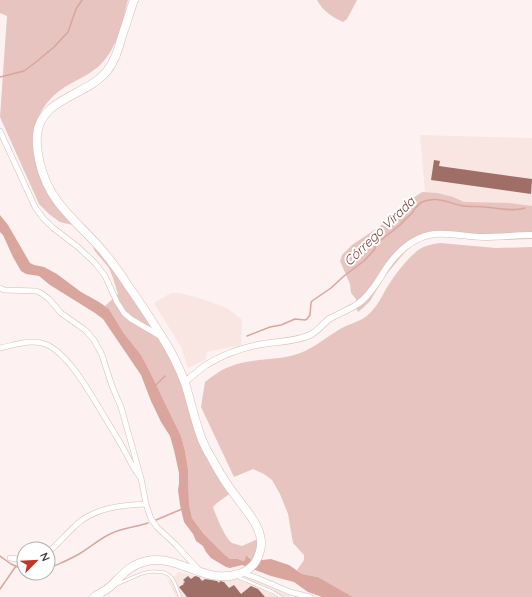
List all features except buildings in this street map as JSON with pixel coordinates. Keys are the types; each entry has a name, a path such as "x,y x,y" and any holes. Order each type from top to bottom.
{"main road":[{"path":"94,597 111,585 131,567 145,562 163,561 212,576 221,577 242,572 252,566 258,559 262,544 256,525 223,478 202,441 185,382 162,338 109,258 65,212 50,191 43,176 37,145 37,135 42,119 46,113 60,102 95,82 105,74 117,53 134,0"}],"street":[{"path":"0,131 35,207 43,218 95,262 105,276 117,302 124,313 162,338"},
{"path":"185,382 206,365 242,348 264,343 299,339 312,334 329,320 366,298 391,261 410,243 420,238 430,234 482,237 532,235"},
{"path":"0,288 4,290 36,291 41,293 61,312 85,330 94,340 102,355 112,386 121,407 151,519 200,572"},
{"path":"0,348 25,342 35,342 44,344 59,353 70,364 88,389 124,449 133,468 141,478"},
{"path":"56,545 75,525 91,514 118,506 146,504"},
{"path":"10,558 16,559"},
{"path":"242,572 290,592 310,597"}],"lane":[{"path":"111,585 147,572 163,572 170,575 180,597"},
{"path":"242,572 281,597"}],"shaded area":[{"path":"0,0 128,0 119,34 107,57 94,70 64,87 54,95 39,116 37,122 46,186 95,239 163,340 206,443 235,490 213,507 216,516 224,532 232,543 242,546 260,538 255,560 252,560 246,556 244,561 230,559 203,533 192,518 189,504 188,469 181,436 141,355 123,332 109,309 105,306 118,294 109,268 94,250 92,239 73,225 60,222 39,204 0,117 7,16 0,13"},
{"path":"317,0 357,0 347,19 343,22 328,13"},
{"path":"420,135 532,138 532,227 428,227"},
{"path":"422,192 437,193 453,197 464,202 509,203 532,206 532,239 496,240 450,235 428,237 412,245 405,252 385,276 370,301 358,312 356,308 356,299 351,293 350,284 340,261 342,255 352,245 401,212 413,198"},
{"path":"0,215 8,225 30,263 44,267 57,274 81,292 109,309 123,332 141,355 181,436 188,469 189,504 192,518 203,533 230,559 244,561 247,556 252,560 271,559 289,565 302,574 318,577 353,597 322,597 308,592 294,582 271,576 242,565 230,568 226,567 211,558 203,546 196,541 193,534 184,522 178,490 179,473 170,436 161,422 151,401 141,375 103,319 50,285 39,276 26,274 21,271 3,235 0,232"},
{"path":"440,243 496,248 532,247 532,597 353,597 318,577 302,574 297,570 304,560 304,555 293,543 288,514 280,494 272,480 253,469 234,477 201,407 205,382 217,373 226,368 245,362 286,357 300,353 312,348 340,329 364,318 374,308 396,274 419,249"},
{"path":"171,293 180,293 227,308 242,320 241,345 207,352 206,359 188,368 181,347 154,303"},
{"path":"179,572 217,581 247,577 293,597 176,597 168,581"}],"waterway":[{"path":"0,77 24,71 54,47 68,32 76,9 82,0"},
{"name":"Córrego Virada","path":"247,336 295,319 307,319 310,315 312,301 331,288 364,261 375,249 375,245 401,224 422,202 432,199 467,206 510,210 525,208"},
{"name":"Córrego Virada","path":"155,386 165,376"},
{"path":"156,520 182,509"},
{"path":"56,565 75,556 110,534 119,530 148,523"},
{"path":"0,556 16,566"},
{"path":"0,589 16,566"}]}
